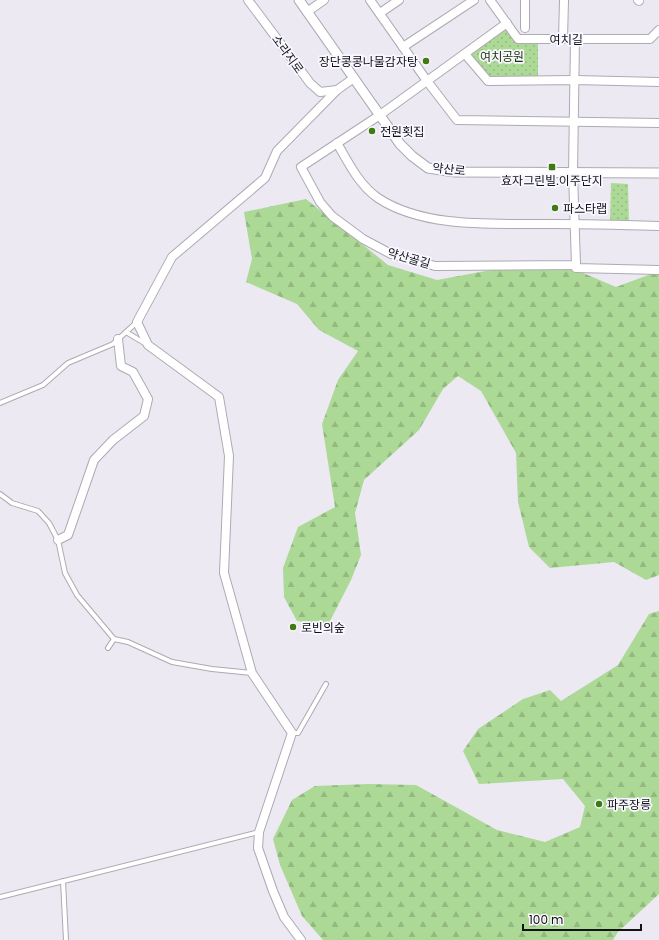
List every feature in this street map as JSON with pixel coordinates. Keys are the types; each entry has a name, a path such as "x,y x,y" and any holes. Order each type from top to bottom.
{"street":[{"name":"소라지로","path":"248,0 310,83 320,92 337,90"},
{"name":"약산로","path":"299,0 400,144 412,156 428,168 455,172 659,173"},
{"path":"308,12 324,0"},
{"path":"370,0 456,120 659,123"},
{"path":"380,13 399,0"},
{"path":"403,47 474,0"},
{"name":"여치길","path":"490,0 518,39 650,39 658,33"},
{"path":"525,0 525,28"},
{"path":"563,39 564,0"},
{"name":"약산골길","path":"507,24 380,115 300,167 320,202 332,216 377,248 391,254 435,266 576,265 576,268 659,270"},
{"path":"575,39 573,173 576,265"},
{"path":"465,54 488,81 575,80 659,82"},
{"path":"301,940 284,917 258,848 259,832 292,733 252,673 224,573 229,456 219,397 148,345 137,322 172,256 265,178 277,151 337,90 354,78"},
{"path":"337,143 352,169 378,198 412,214 457,222 659,226"},
{"path":"58,540 68,534 94,460 113,440 144,416 148,399 133,372 121,366 118,340"}],"lane":[{"path":"0,403 43,385 68,363 113,344 137,322"},
{"path":"126,332 148,345"},
{"path":"0,494 12,503 38,511 49,523 58,540 65,573 77,595 114,639 128,642 172,662 212,669 252,673"},
{"path":"108,648 114,639"},
{"path":"292,733 298,733 326,684"},
{"path":"0,896 259,832"},
{"path":"62,881 66,940"}],"green space":[{"name":"여치공원","path":"507,23 518,39 538,39 538,81 488,81 465,54"},
{"path":"611,183 628,184 629,223 610,222"},
{"path":"306,199 388,265 437,280 529,263 576,270 616,287 659,271 659,575 646,580 614,562 550,568 529,547 518,502 516,453 481,391 458,376 443,389 419,430 364,480 355,513 361,555 351,580 328,625 297,621 284,597 283,568 298,527 335,507 322,424 338,380 358,351 319,330 297,304 246,282 252,259 244,212"},
{"path":"659,611 659,894 618,932 613,940 323,940 302,916 280,865 273,839 292,800 315,786 368,784 416,785 497,830 545,842 580,827 585,806 563,779 479,784 463,751 478,729 523,699 550,690 561,701 618,665 649,614"}],"place":[{"name":"장단콩콩나물감자탕","path":"426,61"},
{"name":"전원횟집","path":"372,131"},
{"name":"효자그린빌.이주단지","path":"552,167"},
{"name":"파스타랩","path":"555,208"},
{"name":"로빈의숲","path":"293,627"},
{"name":"파주장릉","path":"599,804"}]}
